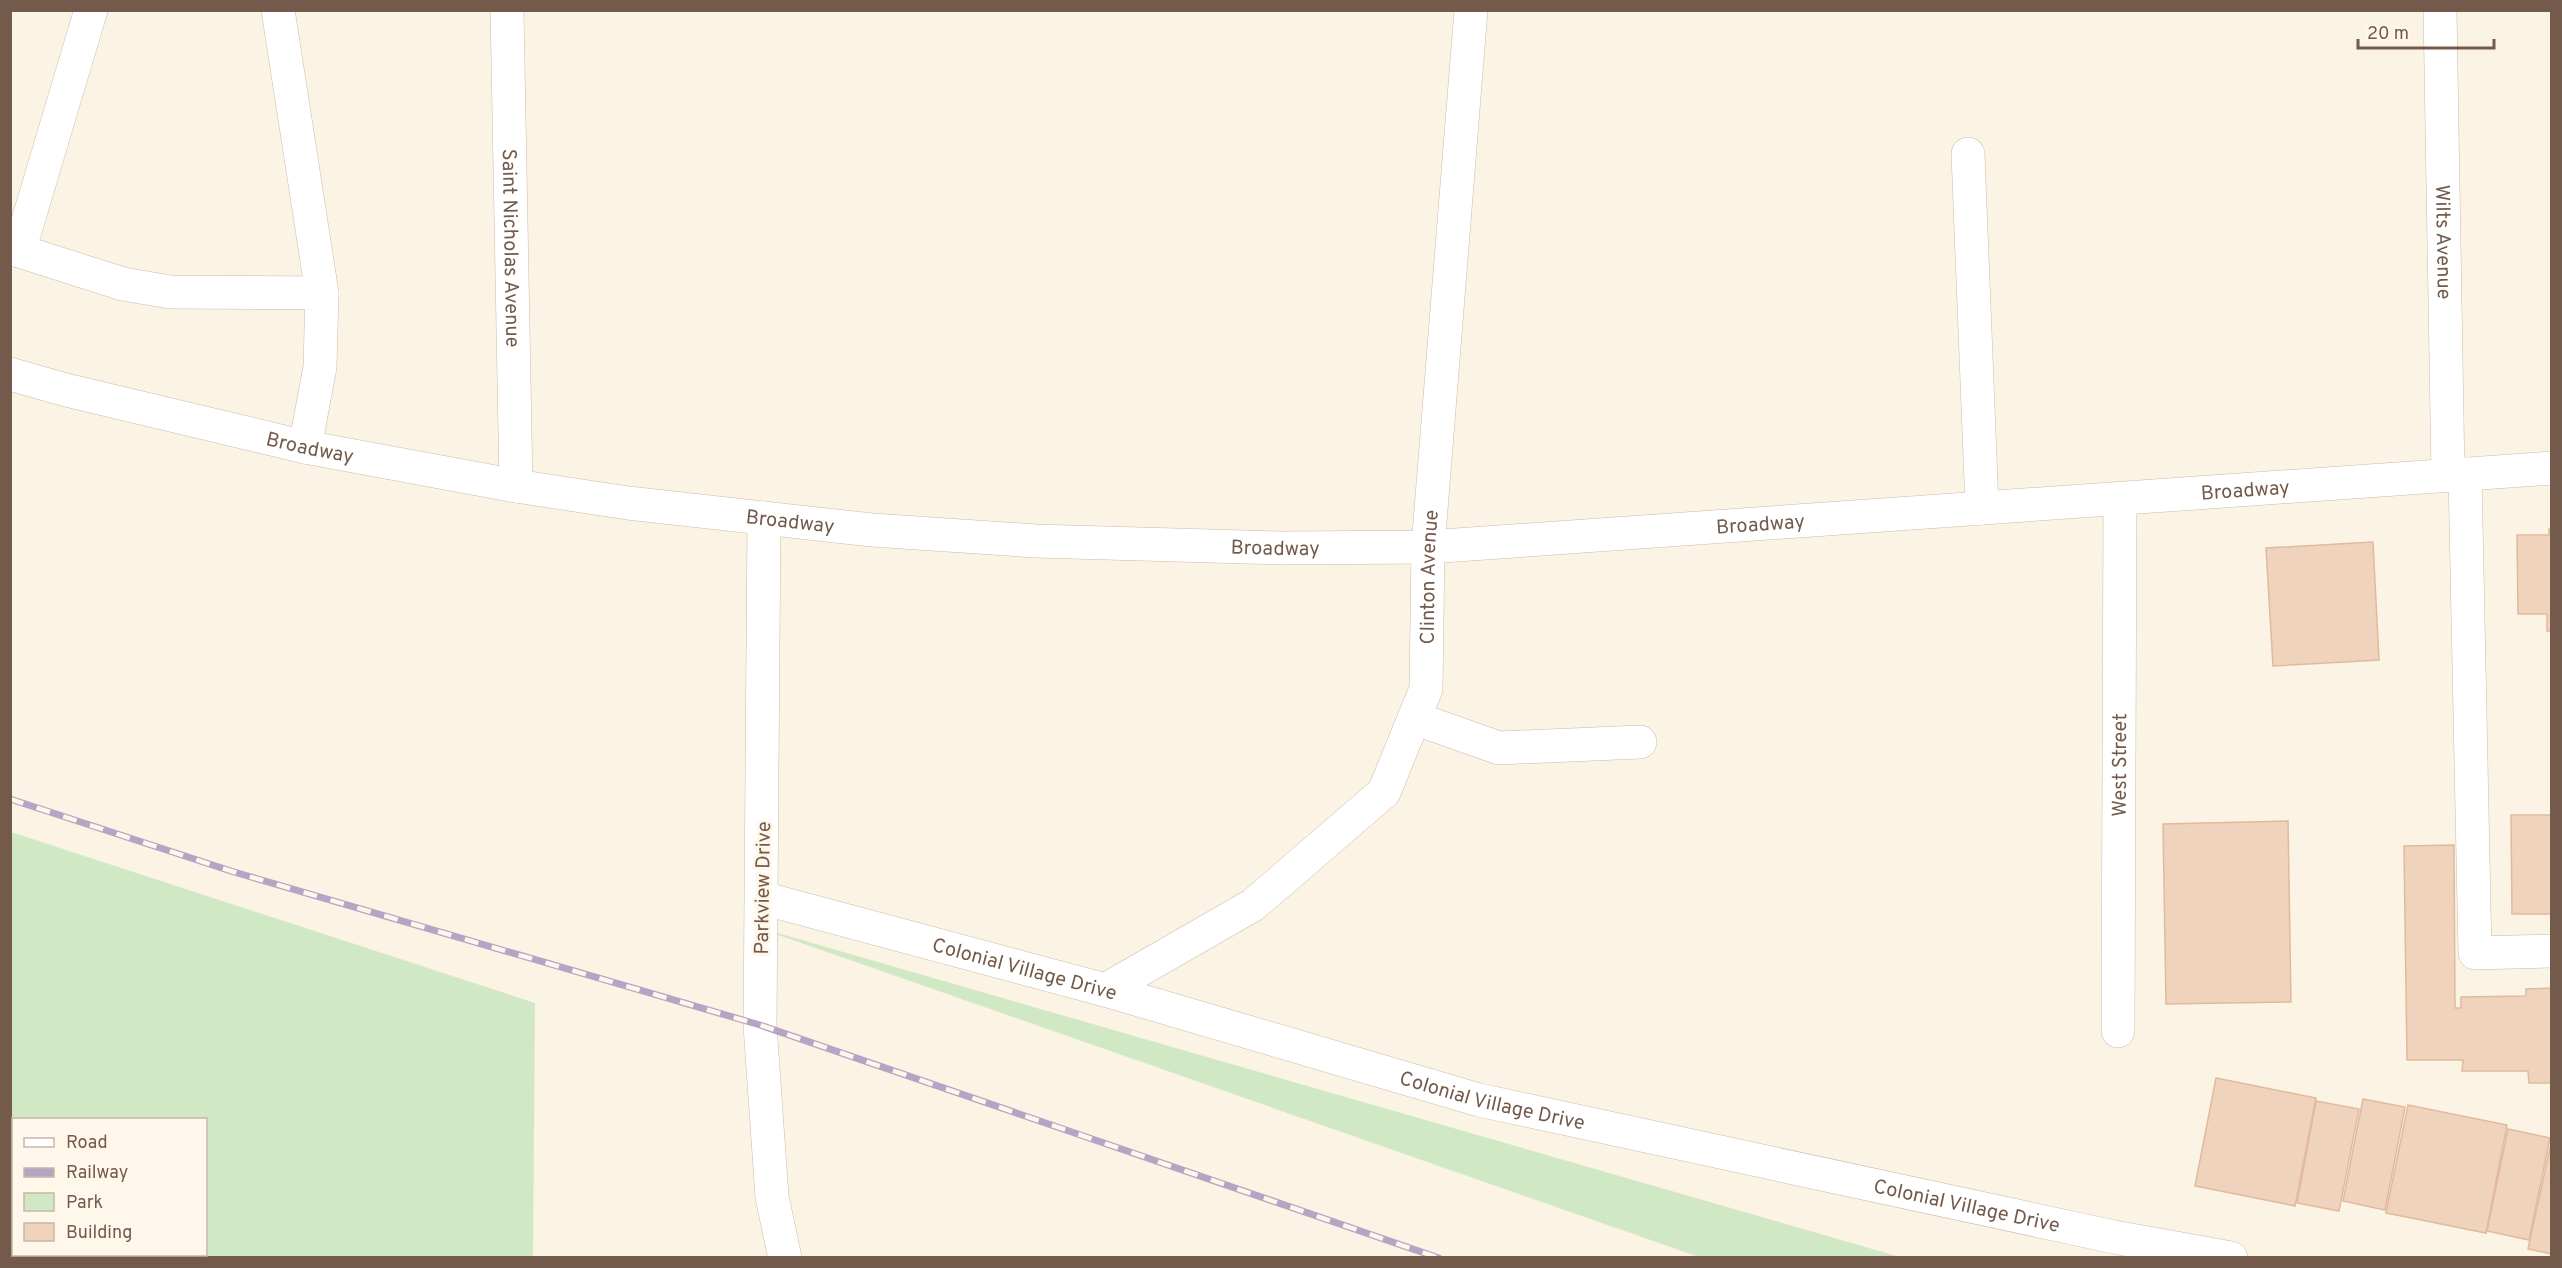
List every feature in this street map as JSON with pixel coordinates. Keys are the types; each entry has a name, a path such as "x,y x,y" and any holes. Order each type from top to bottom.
{"street":[{"path":"91,10 15,250 123,284 170,292 322,293"},
{"path":"278,10 322,293 320,367 305,447"},
{"name":"Saint Nicholas Avenue","path":"507,10 516,486"},
{"name":"Clinton Avenue","path":"1105,990 1253,905 1384,792 1426,689 1428,547 1471,10"},
{"name":"Wilts Avenue","path":"2440,10 2475,952 2552,951"},
{"path":"1968,154 1982,508"},
{"name":"Broadway","path":"10,374 66,390 305,447 516,486 628,503 872,531 1036,541 1282,548 1428,547 2552,468"},
{"name":"West Street","path":"2118,1031 2120,499"},
{"name":"Parkview Drive","path":"764,518 760,1024 772,1197 785,1257"},
{"path":"1414,718 1499,748 1640,742"},
{"name":"Colonial Village Drive","path":"762,898 1105,990 1479,1100 2102,1234 2231,1257"}],"green space":[{"path":"11,832 535,1003 533,1257 11,1257"},
{"path":"753,926 1900,1257 1699,1257"}],"building":[{"path":"2549,529 2552,529 2552,631 2547,631 2547,614 2518,614 2517,535 2549,535"},
{"path":"2373,542 2379,660 2273,666 2266,548"},
{"path":"2511,815 2552,815 2552,914 2512,914"},
{"path":"2288,821 2291,1002 2166,1004 2163,824"},
{"path":"2454,845 2455,1008 2461,1008 2461,997 2526,996 2526,989 2552,988 2552,1083 2529,1083 2528,1071 2462,1071 2463,1060 2407,1060 2404,846"},
{"path":"2216,1078 2316,1098 2295,1206 2195,1186"},
{"path":"2363,1099 2405,1107 2385,1210 2343,1201"},
{"path":"2316,1101 2359,1109 2339,1211 2297,1203"},
{"path":"2408,1105 2507,1125 2486,1233 2386,1213"},
{"path":"2508,1129 2550,1138 2529,1240 2487,1231"},
{"path":"2550,1148 2552,1149 2552,1254 2528,1249"}],"railway":[{"path":"10,799 234,872 760,1025 1439,1258"}]}
